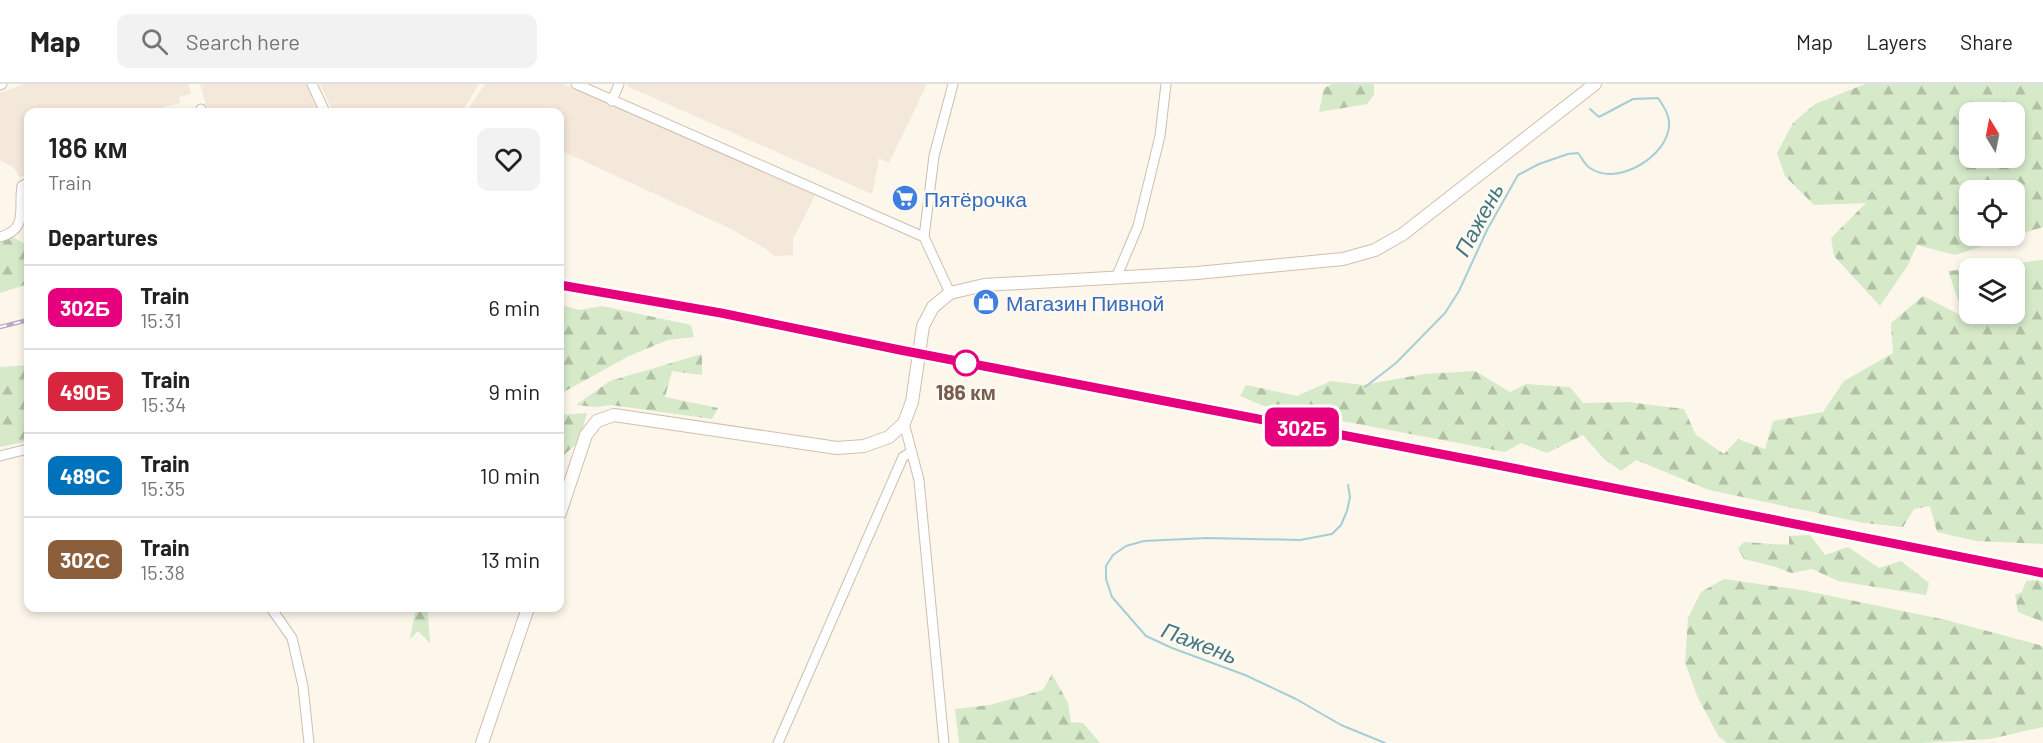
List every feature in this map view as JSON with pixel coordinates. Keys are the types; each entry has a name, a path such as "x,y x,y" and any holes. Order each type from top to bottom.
{"street":[{"path":"312,84 324,108"},
{"path":"576,84 924,237"},
{"path":"612,101 619,84"},
{"path":"951,293 924,237 934,156 953,84"},
{"path":"1116,278 1138,226 1160,136 1166,84"},
{"path":"564,501 586,435 597,421 614,415 837,448 864,446 889,437 904,423 912,402 923,326 933,307 951,293 984,285 1300,264 1343,259 1375,250 1403,234 1593,86"},
{"path":"0,237 17,228 22,217 20,198 24,185"},
{"path":"904,423 919,480 944,743"},
{"path":"0,456 24,450"},
{"path":"778,743 903,457 911,452"},
{"path":"274,612 292,638 303,686 309,743"},
{"path":"482,743 527,612"}],"shaded area":[{"path":"25,84 188,84 191,94 179,97 180,103 160,108 24,108 24,176 20,177 13,167 0,160 0,93"},
{"path":"200,84 308,84 320,108 207,108"},
{"path":"320,84 479,84 464,108 331,108"},
{"path":"485,84 563,84 816,194 793,239 793,255 774,256 731,229 564,152 564,108 469,108"},
{"path":"628,84 927,84 889,163 879,158 872,194 627,86"}],"green space":[{"path":"1332,84 1374,84 1374,95 1367,104 1319,112 1324,88"},
{"path":"1865,84 2043,84 2043,227 2025,233 2025,180 1959,180 1959,246 1983,246 1955,255 1917,245 1908,265 1880,306 1834,256 1831,238 1866,203 1814,205 1785,176 1777,153 1793,123 1815,104"},
{"path":"10,235 24,244 24,285 0,293 0,237"},
{"path":"2043,260 2043,544 1976,541 1937,532 1930,506 1914,509 1903,527 1864,523 1709,490 1636,460 1621,471 1604,459 1583,435 1547,453 1521,443 1505,452 1264,406 1240,396 1246,385 1297,396 1331,381 1363,385 1424,374 1475,371 1510,392 1526,384 1570,387 1583,403 1628,402 1684,409 1696,435 1724,454 1738,439 1765,449 1773,421 1823,412 1844,381 1893,353 1891,323 1923,296 1959,314 1959,324 2025,324 2025,262"},
{"path":"1959,270 1959,303 1948,271"},
{"path":"564,306 580,310 602,306 691,325 694,337 668,340 629,356 564,392"},
{"path":"702,354 702,375 672,371 665,397 718,408 712,419 611,405 595,407 576,405 610,381"},
{"path":"24,365 24,442 0,447 0,367"},
{"path":"587,413 579,442 564,455 564,415"},
{"path":"1810,535 1825,555 1848,547 1879,568 1901,561 1929,583 1926,595 1838,581 1812,569 1791,573 1744,559 1738,548 1744,542 1789,545 1789,536"},
{"path":"1724,579 1802,590 1946,620 2043,646 2043,727 1990,739 1921,743 1727,743 1719,737 1698,698 1685,663 1688,618 1701,592"},
{"path":"2038,580 2043,583 2043,622 2018,612 2015,595 2022,592 2026,581"},
{"path":"415,612 429,612 430,643 418,631 410,639"},
{"path":"1052,674 1068,703 1071,722 1083,723 1100,743 959,743 955,709 990,705 1043,690"}],"waterway":[{"name":"Пажень","path":"1365,387 1396,363 1445,313 1459,291 1487,230 1518,175 1539,164 1578,153 1588,167 1600,173 1624,172 1636,167 1656,152 1668,132 1668,118 1658,98 1633,99 1599,117 1590,109"},
{"name":"Пажень","path":"1348,485 1350,497 1347,511 1341,525 1332,534 1300,540 1207,538 1144,541 1126,546 1113,555 1106,566 1106,579 1112,597 1146,636 1245,675 1296,699 1341,725 1385,743"}],"railway":[{"path":"564,286 721,313 920,354 2043,573"},
{"path":"0,327 24,321"}],"train":[{"name":"302Б","path":"564,286 721,313 2043,573"}],"place":[{"name":"Пятёрочка","path":"905,198"},
{"name":"Магазин Пивной","path":"986,302"},
{"name":"186 км","path":"966,363"}]}
